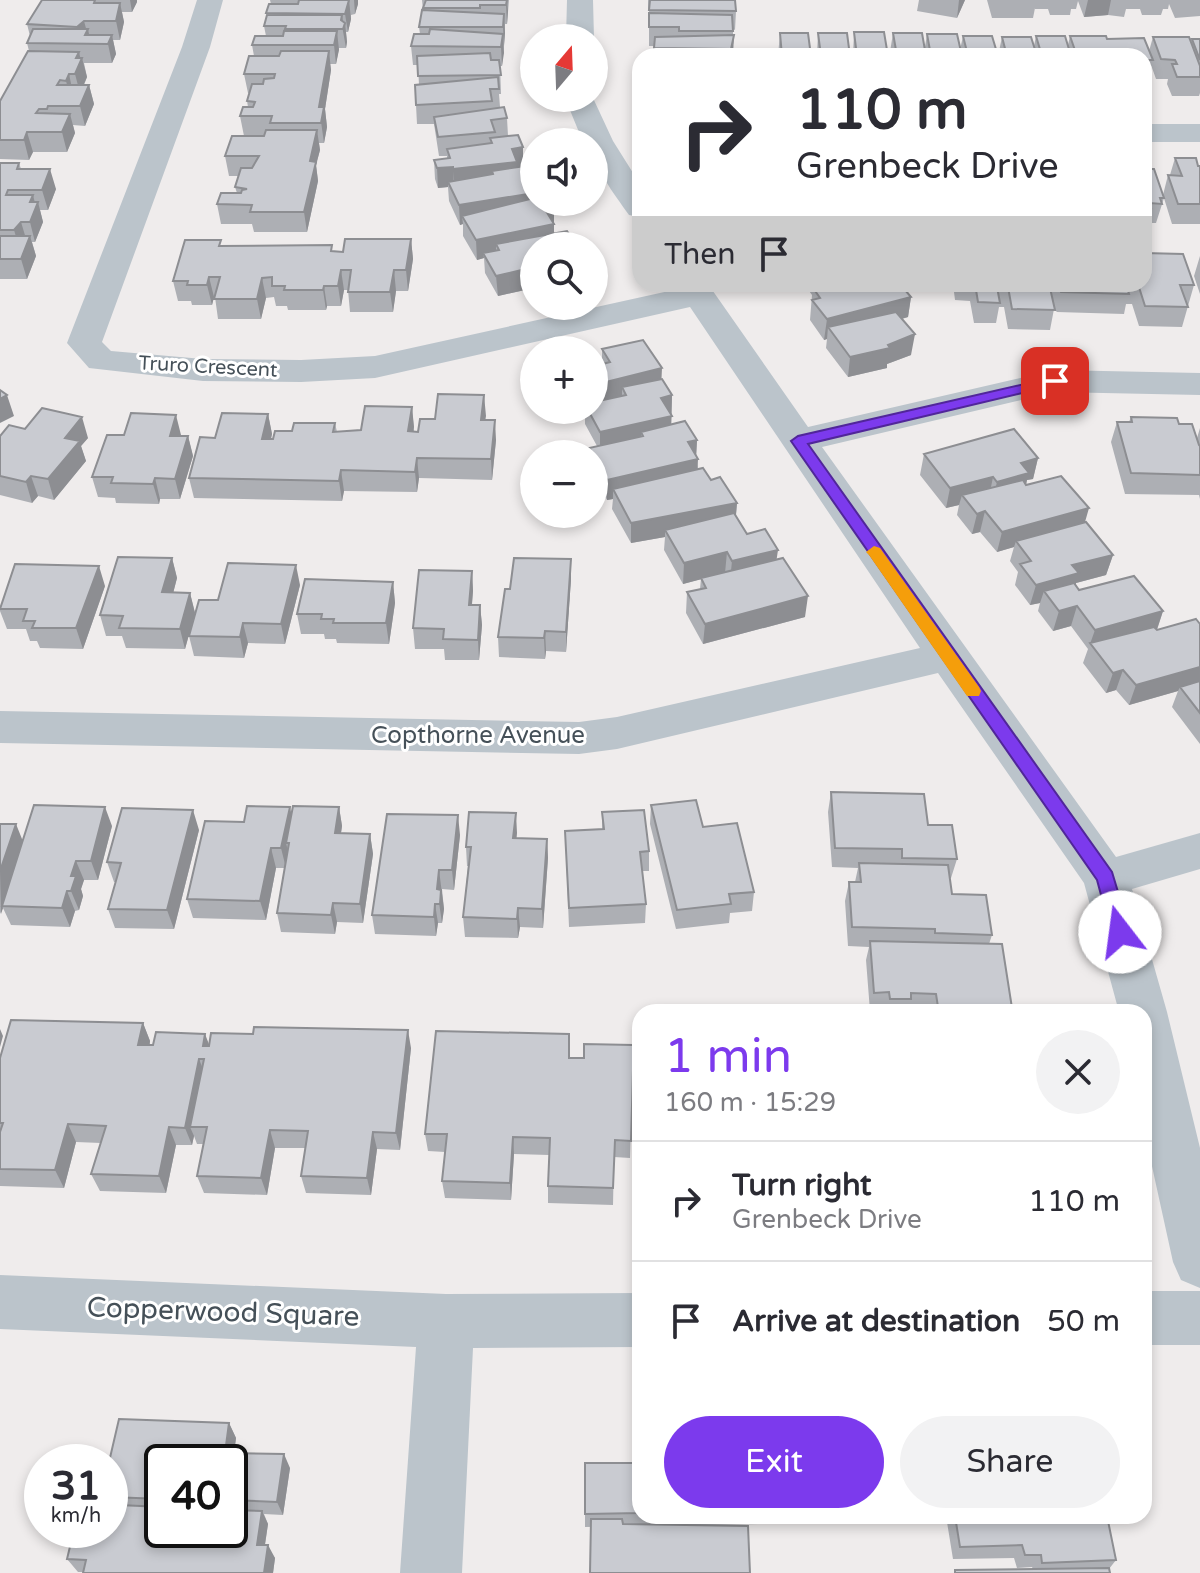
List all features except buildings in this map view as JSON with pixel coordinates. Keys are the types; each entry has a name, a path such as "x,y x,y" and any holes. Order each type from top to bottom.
{"street":[{"name":"Truro Crescent","path":"210,0 196,47 84,343 101,361 203,370 301,371 375,367 686,292"},
{"path":"580,0 580,24"},
{"path":"584,112 587,122 614,148 632,190"},
{"path":"1152,133 1200,133"},
{"path":"695,292 1106,878 1140,1004"},
{"path":"798,441 1055,381 1200,384"},
{"name":"Copthorne Avenue","path":"0,727 579,738 617,733 948,656"},
{"path":"1106,878 1200,851"},
{"path":"1152,1054 1200,1262"},
{"name":"Copperwood Square","path":"0,1302 446,1321 632,1320"},
{"path":"1152,1318 1200,1318"},
{"path":"431,1573 446,1321"}],"slow traffic":[{"path":"874,552 973,691"}],"route":[{"path":"1055,381 798,441 1106,878 1120,932"}]}
